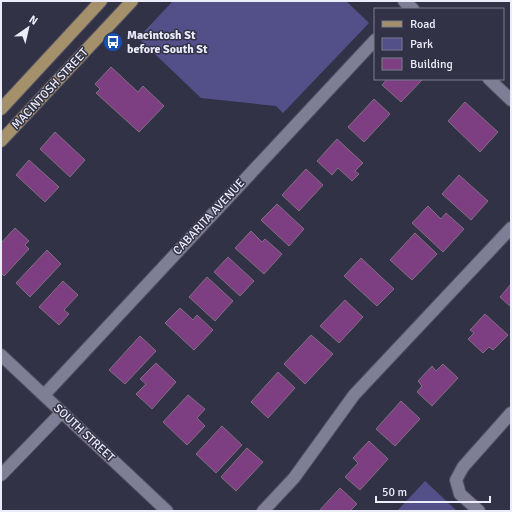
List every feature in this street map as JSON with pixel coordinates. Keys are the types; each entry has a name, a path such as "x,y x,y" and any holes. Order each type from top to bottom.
{"main road":[{"name":"MACINTOSH STREET","path":"1,109 102,1"},
{"name":"MACINTOSH STREET","path":"1,141 132,1"}],"street":[{"name":"CABARITA AVENUE","path":"44,395 374,41"},
{"path":"490,80 511,100"},
{"path":"263,511 294,478 354,395 511,228"},
{"name":"SOUTH STREET","path":"1,355 167,511"},
{"path":"1,475 62,412"},
{"path":"479,511 460,494 456,480 463,467 511,413"}],"green space":[{"path":"173,1 346,1 369,23 283,113 276,106 201,98 138,38"},
{"path":"425,481 457,511 397,511"}],"building":[{"path":"111,67 138,92 143,86 164,106 139,132 96,93 100,89 95,84"},
{"path":"386,80 422,80 401,102 382,85"},
{"path":"374,99 390,114 364,142 348,127"},
{"path":"465,102 498,132 480,152 448,121"},
{"path":"55,132 85,160 70,177 40,149"},
{"path":"337,139 363,163 355,171 359,174 352,181 338,168 332,175 317,161"},
{"path":"29,160 59,187 45,202 16,175"},
{"path":"306,169 323,185 299,211 282,195"},
{"path":"459,175 488,201 471,220 442,194"},
{"path":"277,204 304,229 289,246 261,220"},
{"path":"428,206 441,219 446,213 464,229 443,252 412,223"},
{"path":"15,228 29,241 25,245 29,249 4,276 1,273 1,243"},
{"path":"251,231 262,242 265,239 282,254 264,274 235,248"},
{"path":"415,233 437,254 412,280 390,260"},
{"path":"47,250 61,264 30,297 16,283"},
{"path":"228,257 254,281 240,296 214,272"},
{"path":"361,258 394,289 377,306 344,276"},
{"path":"207,277 233,301 215,321 189,297"},
{"path":"63,281 78,295 64,310 69,314 59,325 39,307"},
{"path":"511,284 511,307 500,297"},
{"path":"345,300 363,317 339,343 320,326"},
{"path":"180,308 193,320 197,315 213,330 194,350 165,323"},
{"path":"485,314 508,335 493,350 489,347 483,353 468,339 474,333 470,330"},
{"path":"311,335 333,354 305,384 284,364"},
{"path":"140,336 156,351 125,384 109,370"},
{"path":"156,363 176,382 152,409 136,394 146,384 140,379"},
{"path":"443,364 458,378 432,406 417,392 422,386 418,381 432,366 436,371"},
{"path":"278,372 295,388 268,418 251,402"},
{"path":"188,395 205,409 197,418 205,426 187,445 163,422"},
{"path":"401,401 420,419 395,446 376,429"},
{"path":"222,426 242,445 216,473 196,454"},
{"path":"369,441 388,459 360,490 345,477 358,463 353,458"},
{"path":"247,448 263,462 236,491 221,477"},
{"path":"340,488 357,504 350,511 319,511"}],"place":[{"name":"Macintosh St before South St","path":"113,42"}]}
